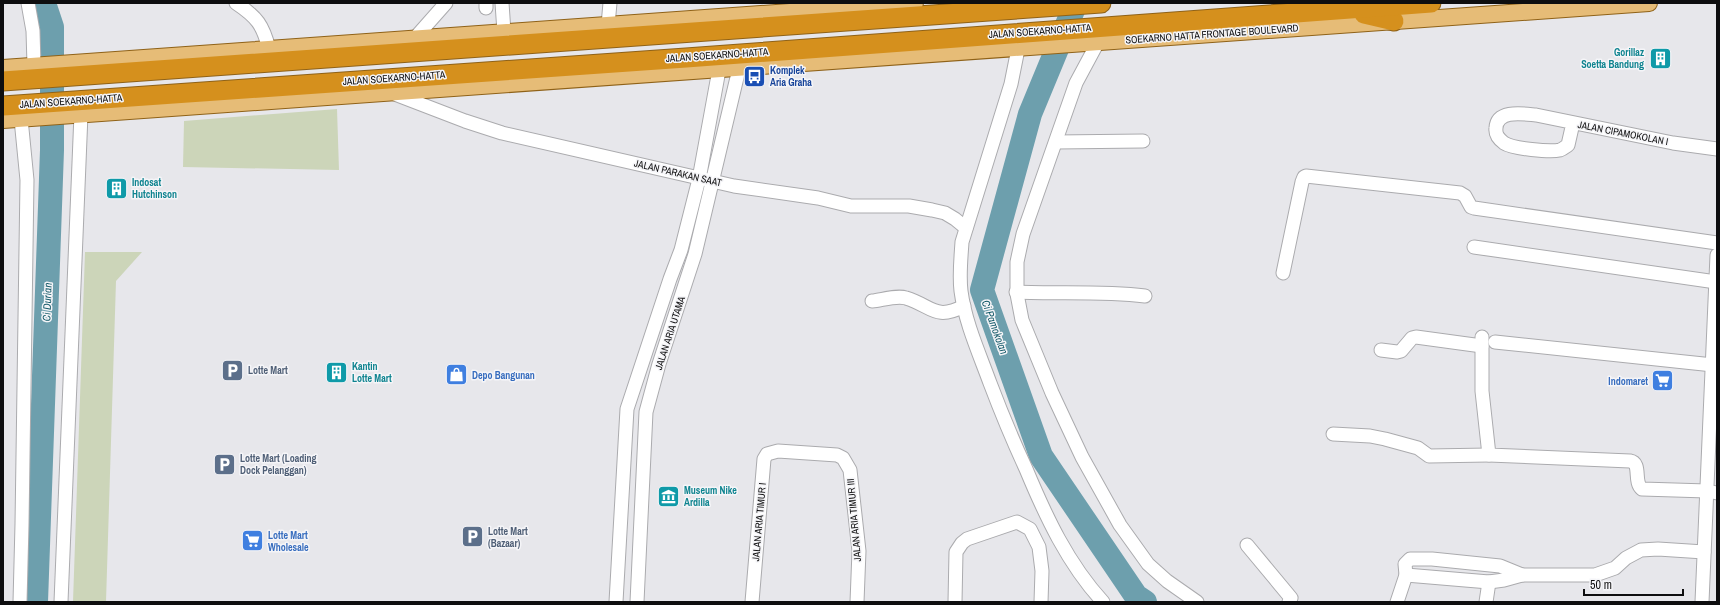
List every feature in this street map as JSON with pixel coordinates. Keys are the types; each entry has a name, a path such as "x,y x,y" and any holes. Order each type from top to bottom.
{"highway":[{"name":"JALAN SOEKARNO-HATTA","path":"3,106 25,114 518,69 686,58 735,61 1044,30 1431,3"},
{"path":"3,81 38,70 683,33 1094,4"},
{"path":"1341,10 1394,21"},
{"path":"735,61 721,49 717,43 720,35 747,15"},
{"path":"668,72 693,52 695,44 691,37 683,33"},
{"path":"480,86 518,69"}],"main road":[{"path":"75,69 269,49 916,3"},
{"path":"1394,21 1650,3"},
{"name":"SOEKARNO HATTA FRONTAGE BOULEVARD","path":"1024,49 1098,42 1394,21"},
{"name":"JALAN SOEKARNO-HATTA","path":"480,86 668,72 719,70 735,61 1024,49"},
{"path":"3,68 38,70"},
{"path":"392,93 480,86"},
{"name":"JALAN SOEKARNO-HATTA","path":"75,110 392,93"},
{"name":"JALAN SOEKARNO-HATTA","path":"3,120 25,114"}],"street":[{"path":"28,3 38,70"},
{"path":"236,3 250,12 259,22 264,31 269,49"},
{"path":"416,38 446,3"},
{"path":"502,3 504,32"},
{"path":"608,25 610,3"},
{"path":"1098,42 1076,83 1023,234 1017,262 1016,292 1022,320 1052,393 1082,457 1120,525 1148,564 1166,581 1197,602"},
{"path":"1024,49 1011,84 962,242 960,267 961,290 964,306 977,347 1001,413 1044,513 1063,549 1103,602"},
{"name":"JALAN ARIA UTAMA","path":"638,602 646,412 659,364 695,254 713,181 735,61"},
{"name":"JALAN ARIA UTAMA","path":"616,602 627,409 681,250 699,179 719,70"},
{"name":"JALAN PARAKAN SAAT","path":"392,93 465,121 502,133 734,186 818,198 852,206 909,206 932,210 945,213 966,228"},
{"path":"61,602 75,110"},
{"path":"20,602 23,508 27,187 25,114"},
{"name":"JALAN CIPAMOKOLAN I","path":"1573,124 1568,145 1560,150 1506,145 1498,138 1496,132 1496,125 1501,118 1509,114 1536,115 1573,124 1673,143 1717,149"},
{"path":"1056,142 1143,141"},
{"path":"1283,273 1302,182 1306,176 1460,193 1465,196 1471,207 1474,208 1717,243"},
{"path":"1474,247 1716,282"},
{"path":"681,250 695,254"},
{"path":"1702,602 1704,552 1712,492 1713,365 1717,255"},
{"path":"1016,292 1099,292 1145,296"},
{"path":"872,301 905,297 940,313 952,312 964,306"},
{"path":"1381,350 1401,351 1412,338 1416,337 1482,342 1482,391 1489,454"},
{"path":"1495,342 1713,365"},
{"path":"627,409 646,412"},
{"path":"1333,434 1384,438 1418,448 1429,456 1489,454 1630,461 1636,464 1638,484 1642,490 1712,492"},
{"name":"JALAN ARIA TIMUR I","path":"752,602 764,459 767,454 778,451"},
{"name":"JALAN ARIA TIMUR III","path":"778,451 837,455 843,458 850,470 858,551 857,602"},
{"path":"955,602 956,552 962,543 1017,522 1030,529 1039,547 1042,570 1041,602"},
{"path":"1247,545 1291,598 1289,602"},
{"path":"1406,575 1489,582 1522,575 1595,575 1615,568 1634,553 1646,549 1704,552"},
{"path":"1397,602 1406,575 1406,561 1415,558 1500,566 1522,575"},
{"path":"1486,602 1489,582"}],"green space":[{"path":"337,109 339,170 183,167 184,121"},
{"path":"85,252 142,252 116,281 106,602 73,602"}],"waterway":[{"name":"Ci Durian","path":"36,602 52,150 52,27 44,3"},
{"name":"Ci Pamokolan","path":"1076,3 1030,114 982,290 1041,456 1136,596 1145,602"}],"place":[{"name":"Gorillaz Soetta Bandung","path":"1660,58"},
{"name":"Komplek Aria Graha","path":"754,76"},
{"name":"Indosat Hutchinson","path":"117,188"},
{"name":"Lotte Mart","path":"232,370"},
{"name":"Kantin Lotte Mart","path":"336,372"},
{"name":"Depo Bangunan","path":"457,375"},
{"name":"Indomaret","path":"1663,381"},
{"name":"Lotte Mart (Loading Dock Pelanggan)","path":"225,464"},
{"name":"Museum Nike Ardilla","path":"668,496"},
{"name":"Lotte Mart (Bazaar)","path":"473,537"},
{"name":"Lotte Mart Wholesale","path":"253,541"}]}
